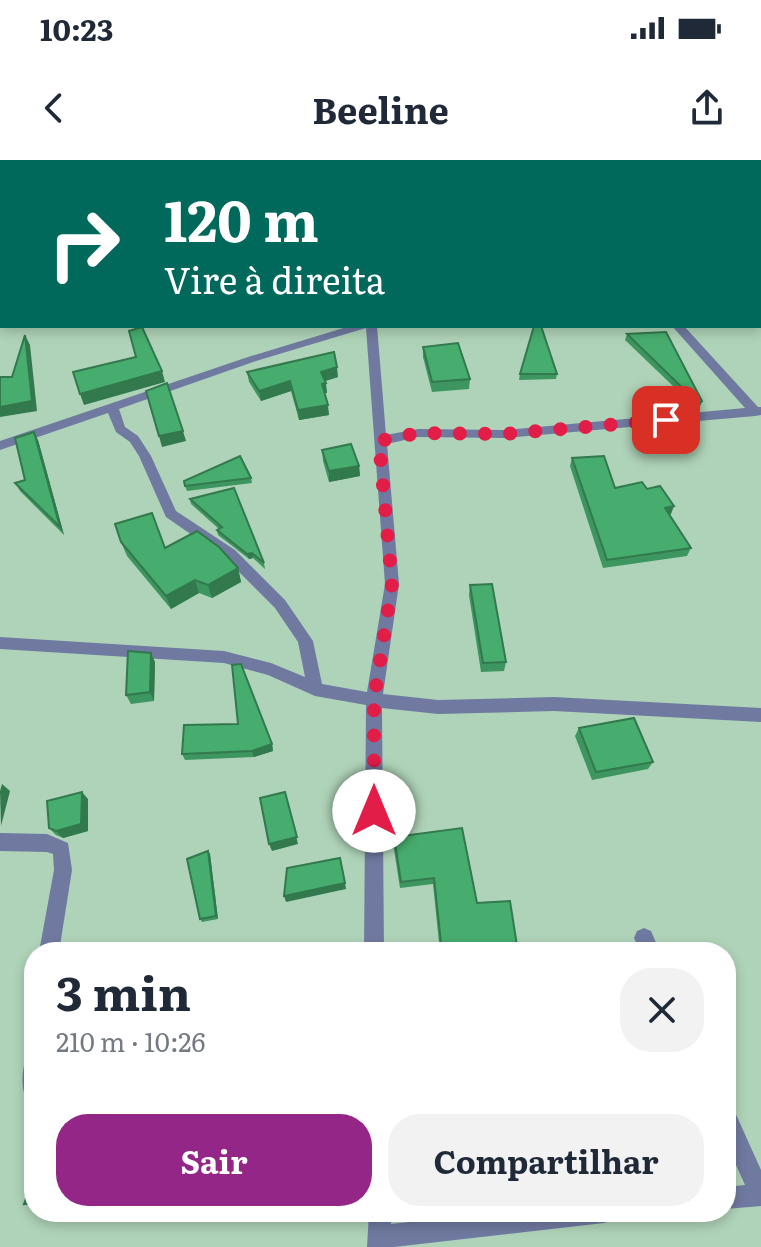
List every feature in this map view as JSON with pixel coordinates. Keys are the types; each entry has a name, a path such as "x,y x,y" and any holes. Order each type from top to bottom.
{"street":[{"path":"0,446 112,406 356,328"},
{"path":"371,328 392,584 374,700 374,942"},
{"path":"680,328 758,411"},
{"path":"112,406 120,429 134,439 145,456 171,514 230,554 280,604 305,641 315,689"},
{"path":"379,441 418,433 504,434 758,411"},
{"path":"0,643 224,657 271,669 315,689 438,707 554,704 761,715"},
{"path":"0,842 47,843 62,849 63,870 51,942"},
{"path":"736,1140 761,1195 736,1197"},
{"path":"380,1222 379,1242 529,1222"}],"building":[{"path":"142,328 162,371 80,394 73,372 136,357 129,331"},
{"path":"533,328 542,328 557,374 520,374"},
{"path":"666,332 702,401 699,404 627,334"},
{"path":"25,335 32,401 0,407 0,377 12,377"},
{"path":"458,343 470,379 432,382 423,347"},
{"path":"334,352 337,367 321,372 326,383 322,384 328,405 298,410 290,381 259,391 247,372"},
{"path":"167,383 183,431 159,436 146,391"},
{"path":"34,432 60,527 15,483 25,480 15,438"},
{"path":"351,444 359,466 329,471 322,450"},
{"path":"240,456 251,478 185,486 184,481"},
{"path":"604,456 615,488 642,482 647,489 660,486 674,506 665,508 691,548 607,560 572,458"},
{"path":"234,488 264,563 252,553 247,554 217,530 222,527 190,499"},
{"path":"152,513 165,548 197,531 219,547 238,568 208,585 195,580 166,596 121,542 115,524"},
{"path":"492,584 506,662 483,663 470,585"},
{"path":"128,651 151,653 150,692 126,695"},
{"path":"241,664 272,744 252,751 182,754 184,725 238,724 232,665"},
{"path":"634,718 653,762 596,772 579,728"},
{"path":"82,792 81,824 56,831 49,828 47,801"},
{"path":"285,792 297,837 269,844 260,798"},
{"path":"462,828 477,903 510,901 516,942 441,942 434,878 401,882 394,837"},
{"path":"208,851 216,916 200,919 187,859"},
{"path":"340,858 345,883 284,896 287,868"}],"route":[{"path":"374,811 374,700 392,584 379,441 418,433 504,434 666,420"}]}
